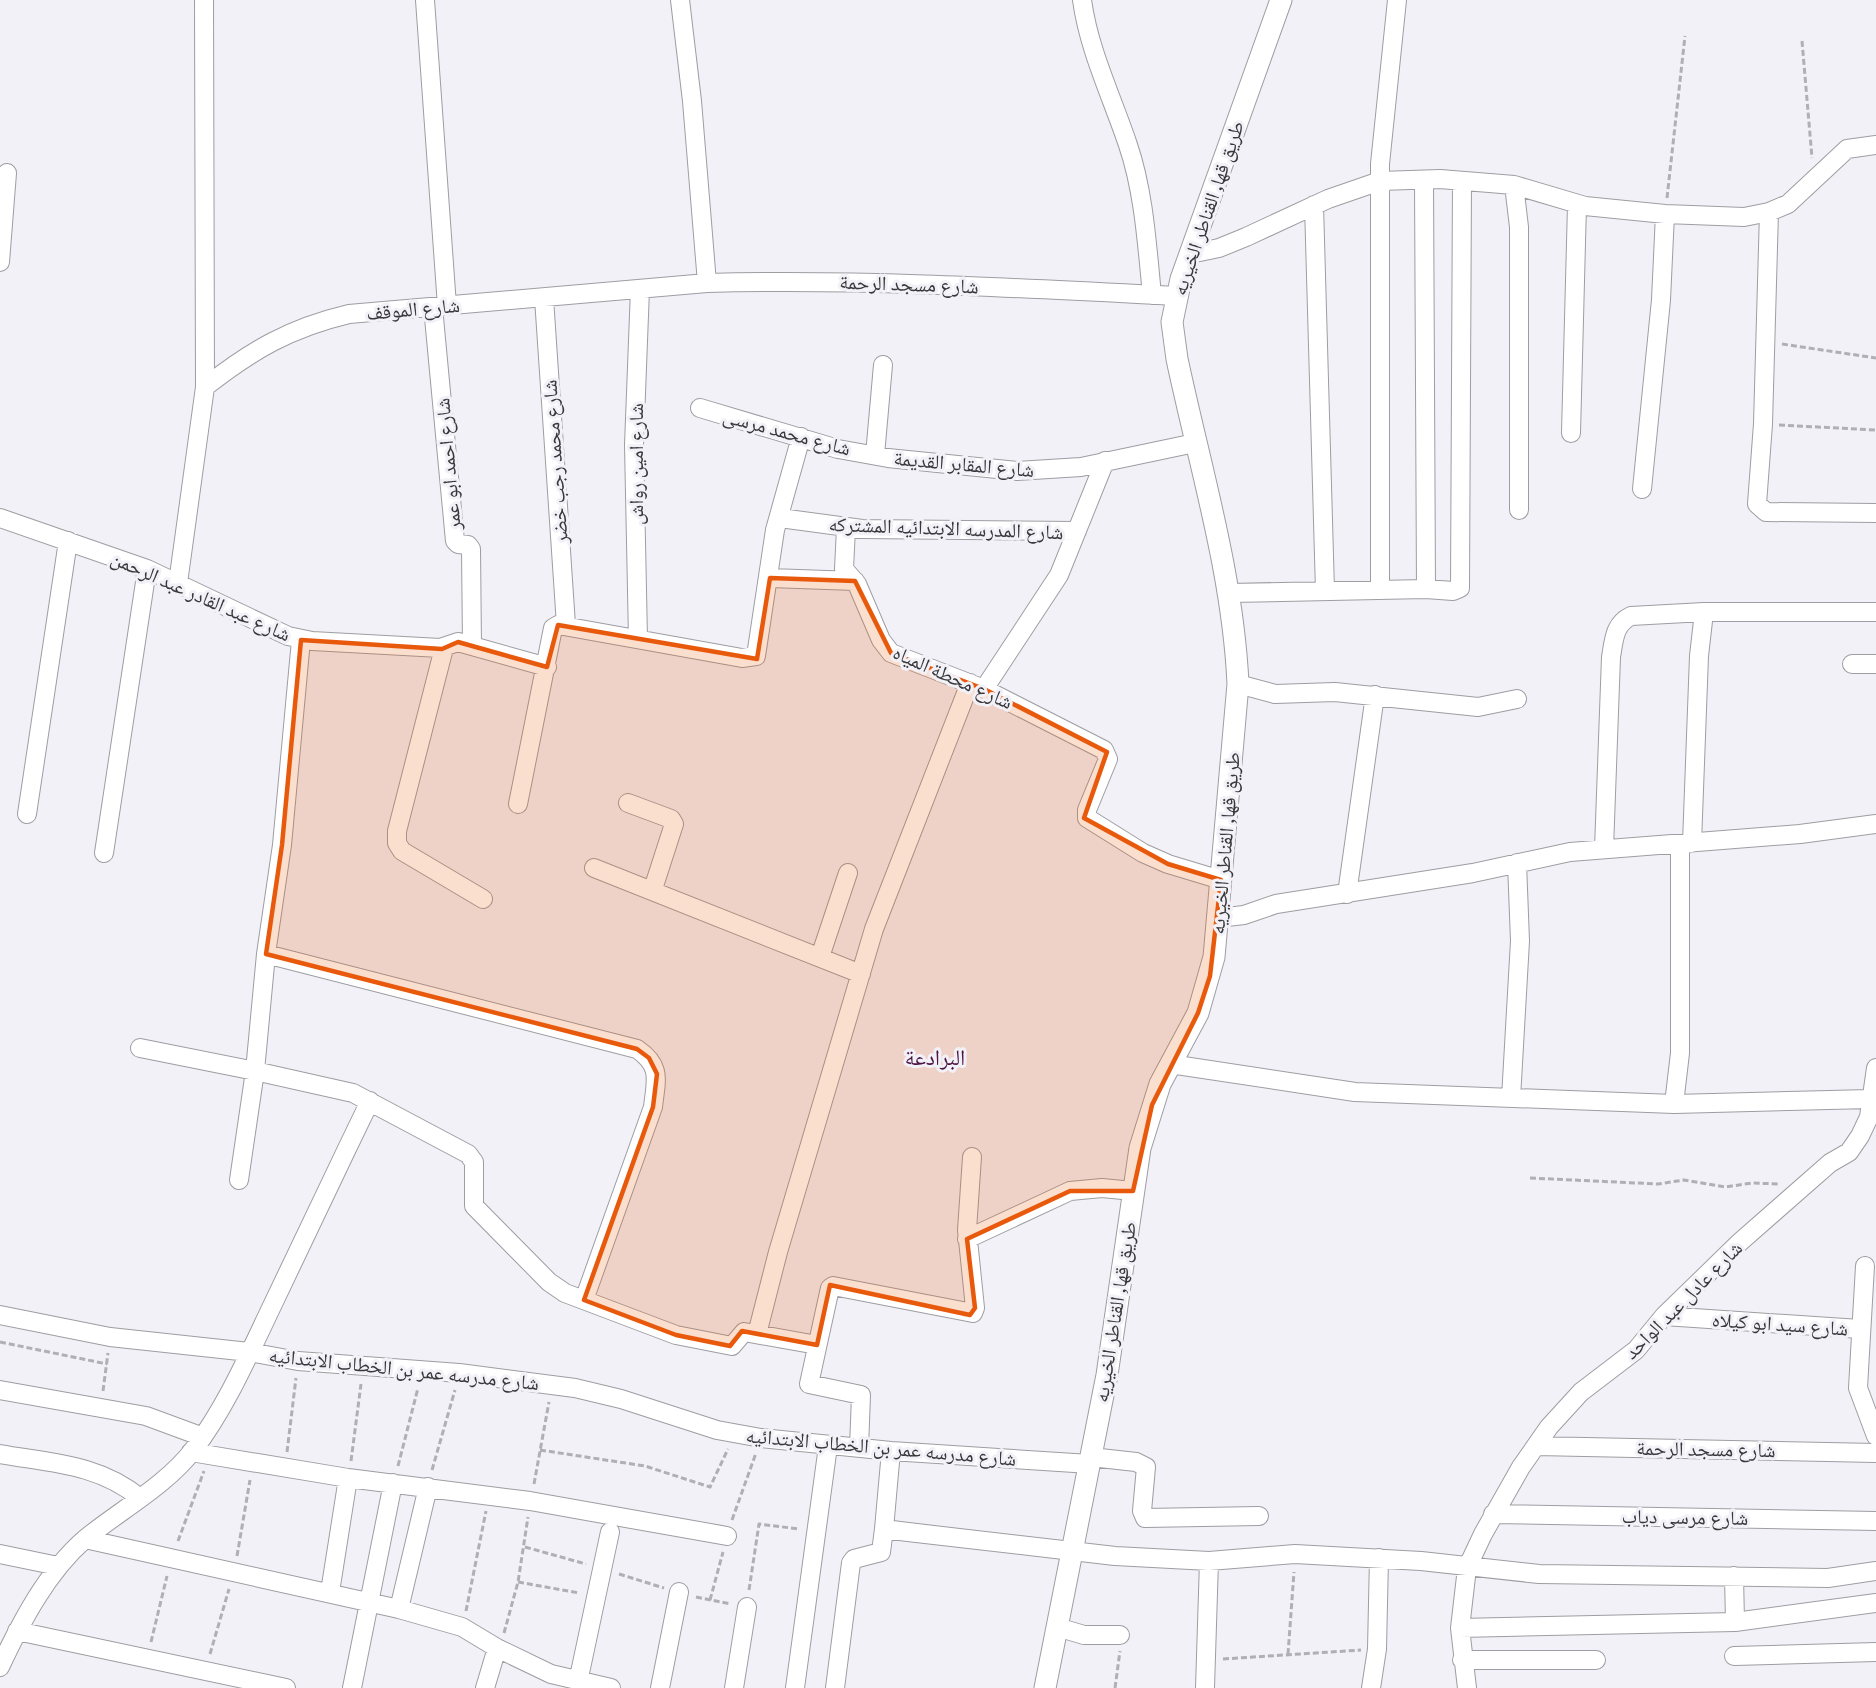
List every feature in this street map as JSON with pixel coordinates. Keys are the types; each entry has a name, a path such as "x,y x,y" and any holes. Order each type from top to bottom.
{"street":[{"path":"178,583 205,387 204,0"},
{"path":"425,0 440,307"},
{"path":"680,0 692,101 707,283"},
{"path":"1082,0 1103,83 1129,146 1138,182 1152,295"},
{"name":"طريق قها, القناطر الخيريه","path":"1045,1688 1091,1460 1145,1126 1170,1064 1190,1031 1204,995 1214,957 1238,684 1229,593 1173,341 1172,322 1177,296 1190,254 1281,0"},
{"path":"1380,590 1380,181 1397,0"},
{"path":"1190,254 1219,248 1314,205 1380,181 1424,180 1514,184 1577,205 1665,214 1744,218 1769,212 1788,204 1847,149 1876,145"},
{"path":"0,262 7,172"},
{"path":"1424,180 1426,589"},
{"path":"1229,593 1426,589 1454,591 1461,584 1462,181"},
{"path":"1514,184 1518,227 1519,510"},
{"path":"1314,205 1325,591"},
{"path":"1571,433 1577,205"},
{"path":"1769,212 1763,424 1756,497 1761,511 1876,513"},
{"path":"1642,489 1661,300 1665,214"},
{"name":"شارع مسجد الرحمة","path":"640,289 707,283 875,282 1177,296"},
{"name":"شارع الموقف","path":"205,387 258,348 317,321 349,314 640,289"},
{"name":"شارع امين رواش","path":"638,639 634,445 640,289"},
{"name":"شارع محمد رجب خضر","path":"544,298 566,625"},
{"name":"شارع احمد ابو عمر","path":"440,307 455,541 458,544 468,545 471,549 472,646"},
{"path":"876,455 883,365"},
{"name":"شارع محمد مرسى","path":"700,408 838,448 876,455"},
{"path":"518,804 553,628 566,625 752,658 758,651 776,530 801,437"},
{"name":"شارع المقابر القديمة","path":"876,455 1017,471 1060,470 1195,443"},
{"path":"758,1334 778,1252 861,974 889,890 977,686 1052,587 1105,461"},
{"name":"شارع عبد القادر عبد الرحمن","path":"0,518 147,569 275,632 302,640 444,648 453,642 547,667"},
{"name":"شارع المدرسه الابتدائيه المشتركه","path":"780,518 846,528 1077,531"},
{"name":"شارع محطة المياه","path":"846,528 843,564 855,581 880,640 891,653 977,686 1104,750 1108,759 1087,810 1087,818 1143,853 1168,864 1221,880"},
{"path":"27,814 68,541"},
{"path":"104,853 147,569"},
{"path":"770,578 855,581"},
{"path":"1604,849 1611,657 1616,632 1623,620 1631,616 1704,612 1876,612"},
{"path":"1674,1104 1680,1053 1686,844 1704,612"},
{"path":"239,1180 255,1071 266,954 282,845 302,640"},
{"path":"444,648 397,831 397,843 402,851 483,899"},
{"path":"1851,664 1876,664"},
{"path":"1238,684 1275,694 1335,692 1478,707 1517,699"},
{"path":"1347,894 1375,696"},
{"path":"628,803 671,819 675,824 653,889"},
{"path":"1218,918 1244,915 1276,904 1347,894 1570,852 1844,830 1876,824"},
{"path":"1511,1098 1520,941 1517,863"},
{"path":"594,867 861,974"},
{"path":"820,957 848,873"},
{"path":"266,954 637,1049 650,1058 657,1074 653,1107 584,1300"},
{"path":"140,1048 336,1088 370,1101 468,1154 474,1162 473,1202 476,1209 556,1288 694,1340 729,1346 734,1345 742,1333 817,1345"},
{"path":"1170,1064 1355,1092 1674,1104 1870,1100"},
{"name":"شارع عادل عبد الواحد","path":"1467,1688 1460,1628 1467,1568 1493,1514 1536,1446 1581,1392 1636,1350 1664,1316 1711,1268 1830,1163 1849,1152 1869,1117 1876,1068"},
{"path":"200,1454 202,1437 249,1352 370,1101"},
{"path":"859,1449 861,1395 809,1384 830,1288 833,1286 973,1313 967,1239 972,1157"},
{"path":"967,1239 1070,1191 1102,1188 1133,1191"},
{"path":"1864,1266 1858,1388 1876,1436"},
{"name":"شارع مدرسه عمر بن الخطاب الابتدائيه","path":"0,1316 110,1337 249,1352 298,1361 459,1372 552,1385 621,1399 734,1434 761,1438 859,1449 1136,1462 1146,1467 1142,1511 1145,1518 1259,1516"},
{"name":"شارع سيد ابو كيلاه","path":"1664,1316 1860,1329"},
{"path":"0,1390 146,1416 202,1437"},
{"path":"795,1688 828,1446"},
{"name":"شارع مسجد الرحمة","path":"1536,1446 1876,1453"},
{"path":"835,1688 851,1563 854,1559 881,1552 891,1451"},
{"path":"0,1454 102,1474 124,1485 140,1498"},
{"path":"0,1667 9,1638 58,1566 85,1539 200,1454 348,1478 428,1486 530,1501 727,1536"},
{"path":"330,1592 348,1478"},
{"path":"352,1688 393,1483"},
{"path":"399,1609 428,1486"},
{"name":"شارع مرسى دياب","path":"1493,1514 1876,1521"},
{"path":"884,1529 1072,1551 1209,1561 1295,1554 1421,1561 1467,1568 1539,1574 1828,1578 1876,1571"},
{"path":"578,1682 610,1532"},
{"path":"85,1539 399,1609 462,1627 497,1648 540,1669 578,1682 611,1688"},
{"path":"0,1554 58,1566"},
{"path":"1371,1688 1377,1649 1379,1558"},
{"path":"1205,1688 1209,1561"},
{"path":"1734,1576 1735,1622"},
{"path":"660,1688 678,1592"},
{"path":"1460,1628 1735,1622 1876,1603"},
{"path":"734,1688 747,1607"},
{"path":"1056,1628 1084,1635 1120,1635"},
{"path":"9,1638 147,1659 286,1688"},
{"path":"485,1688 497,1648"},
{"path":"1734,1656 1876,1652"},
{"path":"1462,1660 1596,1660"}],"path":[{"path":"1665,214 1685,36"},
{"path":"1802,41 1814,178"},
{"path":"1766,342 1876,358"},
{"path":"1763,424 1876,430"},
{"path":"1530,1178 1658,1184 1684,1180 1725,1186 1752,1183 1806,1186"},
{"path":"0,1342 107,1364 100,1407"},
{"path":"285,1468 298,1361"},
{"path":"348,1478 364,1364"},
{"path":"393,1483 423,1369"},
{"path":"428,1486 459,1372"},
{"path":"497,1648 507,1625 518,1582 530,1501 552,1385"},
{"path":"540,1450 645,1466 710,1487 734,1434"},
{"path":"710,1600 727,1536 761,1438"},
{"path":"147,1659 200,1454"},
{"path":"204,1671 235,1572 253,1463"},
{"path":"462,1627 489,1496"},
{"path":"747,1607 759,1524 816,1531"},
{"path":"525,1547 678,1592"},
{"path":"1288,1654 1295,1554"},
{"path":"518,1582 596,1596"},
{"path":"1115,1688 1120,1635"},
{"path":"1205,1660 1377,1649"}],"highlighted area":[{"path":"770,578 855,581 891,653 984,689 1107,752 1084,818 1168,864 1221,880 1210,976 1198,1013 1152,1105 1133,1191 1070,1191 967,1239 975,1308 970,1315 830,1285 817,1345 742,1331 730,1346 676,1335 584,1300 653,1107 657,1074 649,1058 637,1049 266,954 282,845 301,640 442,649 458,642 547,667 558,625 757,659"}],"district":[{"name":"البرادعة","path":"935,1057"}]}
